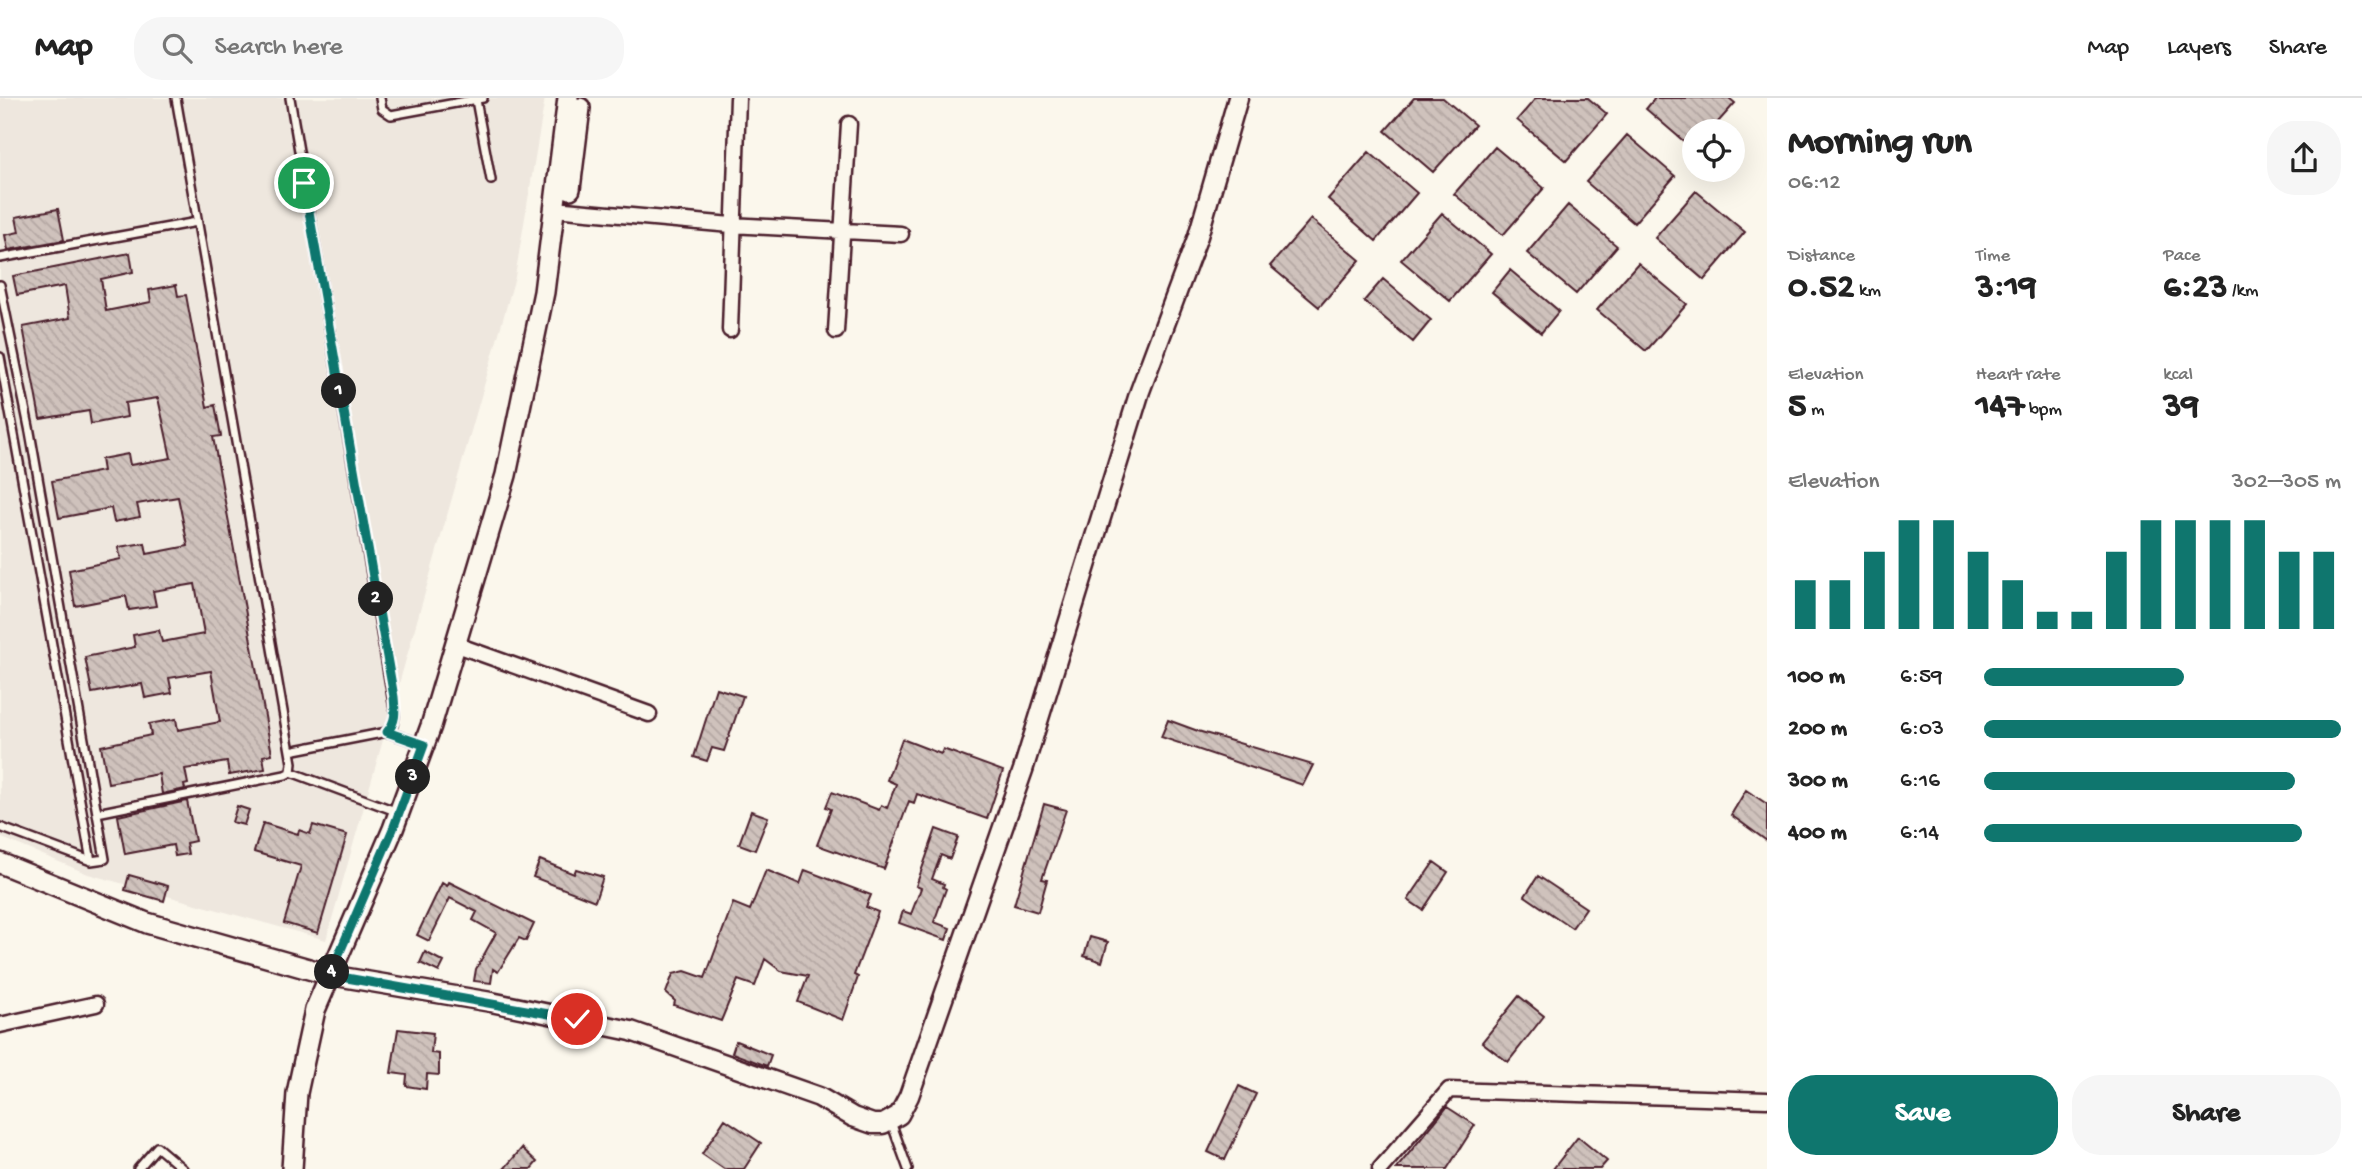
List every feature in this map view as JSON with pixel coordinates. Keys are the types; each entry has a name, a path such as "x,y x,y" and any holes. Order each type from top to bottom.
{"main road":[{"path":"561,209 568,98"},
{"path":"292,1169 301,1063 315,1010 395,811 457,645 508,464 528,377 581,98"},
{"path":"0,863 147,923 330,975"}],"street":[{"path":"730,330 731,225 738,98"},
{"path":"330,975 459,996 618,1028 819,1097 863,1121 883,1124 899,1115 909,1096 1023,770 1140,391 1198,236 1238,98"},
{"path":"836,331 849,124"},
{"path":"561,209 731,225 901,234"},
{"path":"457,645 649,714"},
{"path":"0,1025 96,1004"},
{"path":"1380,1169 1449,1090 1767,1100"}],"lane":[{"path":"176,98 290,751 291,772"},
{"path":"290,98 394,697 393,725 387,732"},
{"path":"380,98 382,109 391,116 480,99 491,180"},
{"path":"0,258 197,222"},
{"path":"0,285 30,432 105,859 91,861 0,827"},
{"path":"0,357 91,861"},
{"path":"66,716 79,713"},
{"path":"290,751 387,732 419,743"},
{"path":"97,813 291,772 395,811"},
{"path":"891,1121 908,1169"},
{"path":"138,1169 157,1147 183,1169"}],"shaded area":[{"path":"0,98 545,98 515,277 326,940 88,874 0,837"}],"building":[{"path":"1414,98 1443,98 1475,125 1433,172 1385,131"},
{"path":"1536,98 1588,98 1607,114 1566,161 1517,120"},
{"path":"1655,98 1729,98 1735,103 1721,119 1682,119 1682,140 1646,109"},
{"path":"1627,135 1675,176 1634,223 1586,182"},
{"path":"1495,147 1544,188 1503,235 1454,194"},
{"path":"1369,152 1417,193 1376,241 1328,199"},
{"path":"1696,191 1745,232 1704,280 1655,238"},
{"path":"1568,205 1617,246 1576,294 1527,253"},
{"path":"58,209 64,240 8,250 5,235 19,232 16,217"},
{"path":"1442,213 1491,254 1450,301 1401,260"},
{"path":"1311,219 1360,260 1319,307 1270,266"},
{"path":"130,253 133,272 101,279 106,311 151,302 149,290 176,285 178,296 186,295 207,407 215,405 221,436 213,437 272,754 263,756 265,769 229,775 227,762 185,769 188,784 184,785 185,789 162,794 159,774 108,783 101,746 151,735 149,724 176,719 178,730 220,722 211,671 169,678 172,693 145,698 142,684 92,693 85,657 135,647 133,635 159,630 162,642 204,634 195,584 153,591 156,606 129,610 126,596 75,606 69,570 121,559 118,547 145,543 147,554 188,546 178,497 137,504 140,517 114,522 111,508 59,518 52,481 103,471 101,459 128,454 130,465 171,458 158,398 125,403 127,417 91,424 89,411 40,419 23,327 70,318 65,286 17,295 13,276"},
{"path":"1638,263 1687,304 1646,351 1597,310"},
{"path":"1510,270 1559,311 1541,333 1492,292"},
{"path":"1383,279 1431,320 1413,342 1364,301"},
{"path":"716,688 743,696 724,751 712,748 707,761 694,757"},
{"path":"1168,720 1313,765 1303,785 1161,737"},
{"path":"902,739 941,754 943,749 1003,771 987,819 917,794 914,803 909,801 884,869 817,845 831,809 826,807 832,792 879,810 881,805 887,808 896,784 887,780"},
{"path":"1746,790 1767,804 1767,841 1731,815"},
{"path":"187,801 195,841 186,843 188,854 175,856 173,845 125,854 118,816"},
{"path":"1044,804 1066,810 1042,879 1047,880 1038,912 1014,905"},
{"path":"237,806 249,810 244,825 232,822"},
{"path":"751,811 768,817 755,850 739,844"},
{"path":"263,823 298,834 299,830 310,834 313,825 347,835 318,933 284,923 301,866 254,852"},
{"path":"936,829 958,837 950,859 941,855 932,879 944,884 946,889 934,922 950,928 946,940 899,923 903,911 911,914 921,888 916,886"},
{"path":"540,860 574,874 576,869 603,877 595,901 533,877"},
{"path":"1434,862 1448,872 1423,910 1408,900"},
{"path":"766,870 800,884 805,870 871,895 866,907 878,912 854,975 858,977 843,1020 798,1002 808,976 781,971 765,959 755,986 738,980 721,1021 674,1005 675,1001 666,993 673,974 685,971 705,978 733,903 750,910"},
{"path":"129,875 168,886 164,901 125,890"},
{"path":"1538,876 1586,908 1572,928 1525,896"},
{"path":"449,882 534,924 526,941 519,938 498,972 493,969 491,983 474,981 476,969 496,933 473,920 477,912 450,898 429,941 417,935 442,883 447,886"},
{"path":"1090,937 1108,942 1102,962 1084,956"},
{"path":"425,952 444,962 439,972 420,963"},
{"path":"1519,996 1544,1016 1508,1062 1482,1042"},
{"path":"398,1029 433,1033 431,1053 439,1054 439,1075 427,1074 426,1089 406,1086 407,1075 391,1073"},
{"path":"736,1041 771,1055 767,1066 732,1053"},
{"path":"1239,1086 1256,1094 1225,1160 1208,1152"},
{"path":"1447,1107 1475,1125 1447,1169 1396,1169"},
{"path":"725,1119 761,1143 744,1169 724,1169 702,1154"},
{"path":"1578,1137 1607,1161 1600,1169 1553,1169"},
{"path":"522,1148 537,1162 531,1169 504,1169"}],"route":[{"path":"304,183 346,438 394,697 395,715 393,725 387,732 424,745 393,829 330,975 577,1019"}]}
